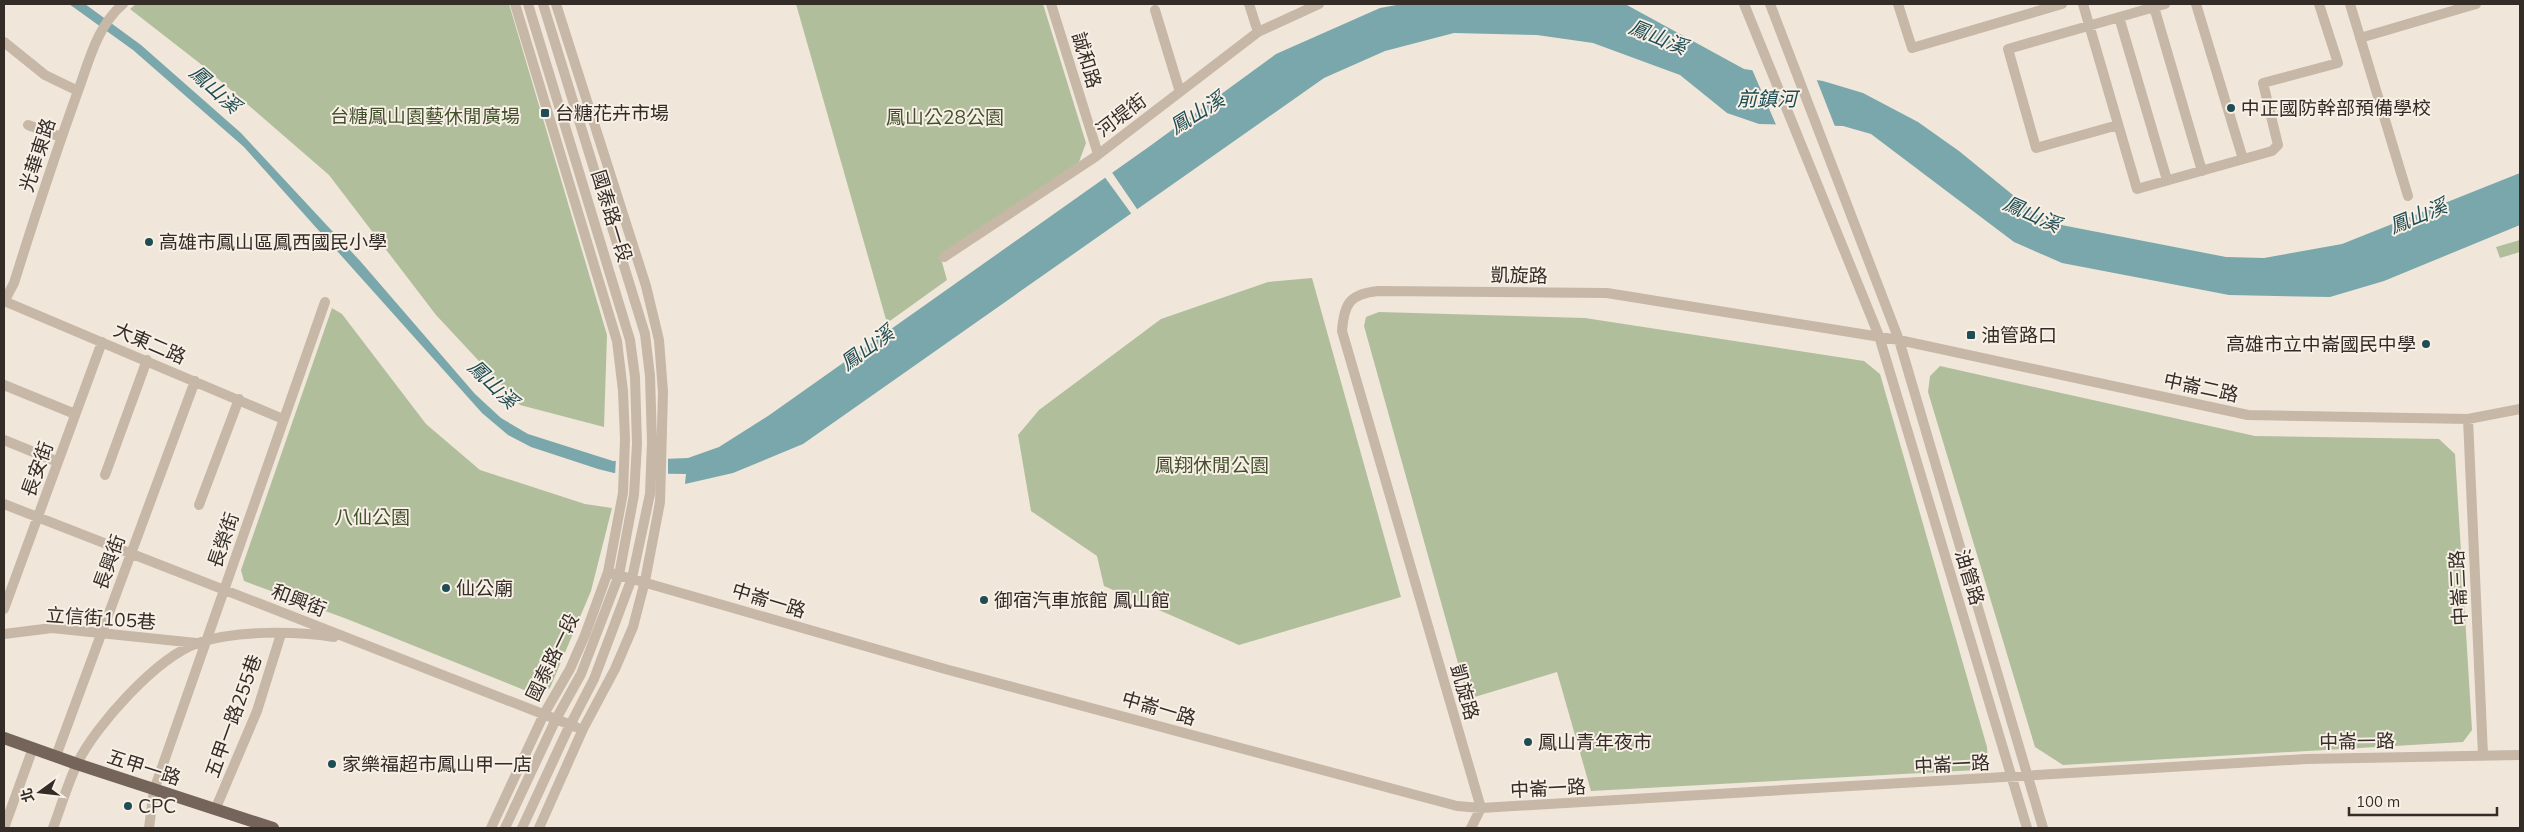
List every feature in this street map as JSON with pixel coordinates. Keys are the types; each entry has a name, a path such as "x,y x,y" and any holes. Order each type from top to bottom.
{"main road":[{"name":"五甲一路","path":"4,738 258,826 273,828"}],"street":[{"name":"光華東路","path":"4,301 14,283 61,137 93,47 107,23 123,4"},
{"name":"國泰路一段","path":"491,828 544,714 570,669 585,635 608,572 623,493 625,439 623,391 617,341 515,4"},
{"name":"國泰路一段","path":"505,828 556,719 588,658 620,575 634,495 637,444 635,377 630,340 528,4"},
{"name":"國泰路一段","path":"543,4 645,334 657,442"},
{"name":"國泰路一段","path":"556,4 646,286 659,348 663,392 657,442"},
{"name":"誠和路","path":"1051,4 1098,154"},
{"path":"1249,4 1258,32"},
{"name":"河堤街","path":"944,257 1098,154 1258,32 1319,4"},
{"path":"1744,4 1757,40 1879,336"},
{"path":"1770,4 1899,340"},
{"path":"1898,4 1912,48 2062,4"},
{"path":"2082,4 2136,189 2272,151 2278,145 2263,83 2338,63 2319,4"},
{"path":"2118,125 2036,148 2008,49 2077,27 2089,26 2165,4"},
{"path":"2196,4 2243,159"},
{"path":"2350,4 2408,196"},
{"path":"2360,38 2476,4"},
{"path":"1154,6 1180,92"},
{"path":"2154,7 2202,171"},
{"path":"2119,17 2166,180"},
{"path":"4,42 45,75 78,91"},
{"path":"28,125 61,137"},
{"name":"凱旋路","path":"1480,808 1342,331 1343,316 1350,301 1360,293 1378,291 1607,294 1879,336"},
{"name":"大東二路","path":"4,301 283,418"},
{"name":"長榮街","path":"149,828 154,790 209,640 283,418 325,302"},
{"name":"中崙二路","path":"1879,336 2248,415 2468,419 2520,408"},
{"name":"油管路","path":"1879,336 2027,828"},
{"name":"油管路","path":"1899,340 2043,828"},
{"name":"長安街","path":"4,609 102,342"},
{"path":"105,475 147,360"},
{"name":"長興街","path":"56,756 195,380"},
{"path":"4,385 76,414"},
{"path":"199,505 239,399"},
{"name":"中崙三路","path":"2468,419 2483,756"},
{"path":"4,440 58,462"},
{"path":"539,828 582,729 615,669 633,627 645,582 655,493 657,442"},
{"path":"522,828 570,724 594,679 632,578 655,493"},
{"name":"和興街","path":"4,504 582,729"},
{"name":"中崙一路","path":"608,572 945,669 1457,806 1480,808 2013,778 2306,759 2520,755"},
{"name":"立信街105巷","path":"4,634 52,628 196,643"},
{"path":"53,828 77,764 99,727 153,672 196,643 255,634 322,635 354,640"},
{"name":"五甲一路255巷","path":"215,810 257,711 281,634"},
{"path":"4,828 33,748"},
{"path":"1471,828 1480,808"}],"green space":[{"name":"台糖鳳山園藝休閒廣場","path":"136,4 509,4 607,335 604,427 520,405 436,315 329,175 202,65 130,9"},
{"name":"鳳山公28公園","path":"796,4 1043,4 1086,143 1079,162 940,255 947,280 887,323"},
{"path":"2520,240 2520,252 2500,258 2496,247"},
{"name":"鳳翔休閒公園","path":"1312,278 1401,597 1239,645 1104,586 1097,556 1031,511 1018,435 1039,410 1161,319 1268,282"},
{"name":"八仙公園","path":"332,308 342,314 426,424 480,470 585,504 612,508 591,591 550,688 539,696 347,619 244,581 241,570"},
{"path":"1379,312 1585,318 1864,361 1880,374 1987,747 1988,762 1977,770 1591,791 1557,672 1468,699 1364,326 1366,317"},
{"path":"1940,366 2255,436 2439,439 2455,454 2472,730 2463,742 2063,765 2035,747 1928,392 1930,376"}],"water":[{"name":"前鎮河","path":"69,4 85,4 141,45 241,133 361,262 475,394 501,418 528,434 613,461 688,458 719,447 768,416 1150,146 1276,54 1380,8 1402,4 1625,4 1744,69 1823,81 1863,93 1918,122 1959,151 2046,222 2226,257 2264,258 2342,244 2520,173 2520,225 2384,281 2330,297 2229,295 2062,263 2014,242 1871,134 1843,126 1759,124 1727,113 1680,75 1593,43 1537,35 1454,33 1385,51 1324,78 803,444 733,473 685,484 686,474 614,473 531,447 508,435 482,413 244,147 133,50"}],"pier":[{"path":"1751,67 1816,78 1836,129 1777,127"},
{"path":"1111,171 1139,212 1133,216 1104,176"},
{"path":"668,457 668,476 615,475 616,458"}],"place":[{"name":"中正國防幹部預備學校","path":"2231,108"},
{"name":"台糖花卉市場","path":"545,113"},
{"name":"高雄市鳳山區鳳西國民小學","path":"149,242"},
{"name":"油管路口","path":"1971,335"},
{"name":"高雄市立中崙國民中學","path":"2426,344"},
{"name":"仙公廟","path":"446,588"},
{"name":"御宿汽車旅館 鳳山館","path":"984,600"},
{"name":"鳳山青年夜市","path":"1528,742"},
{"name":"家樂福超市鳳山甲一店","path":"332,764"},
{"name":"CPC","path":"128,806"}],"water label":[{"name":"鳳山溪","path":"1658,37"},
{"name":"鳳山溪","path":"215,89"},
{"name":"鳳山溪","path":"1197,113"},
{"name":"鳳山溪","path":"2032,214"},
{"name":"鳳山溪","path":"2418,216"},
{"name":"鳳山溪","path":"867,348"},
{"name":"鳳山溪","path":"493,384"}]}
